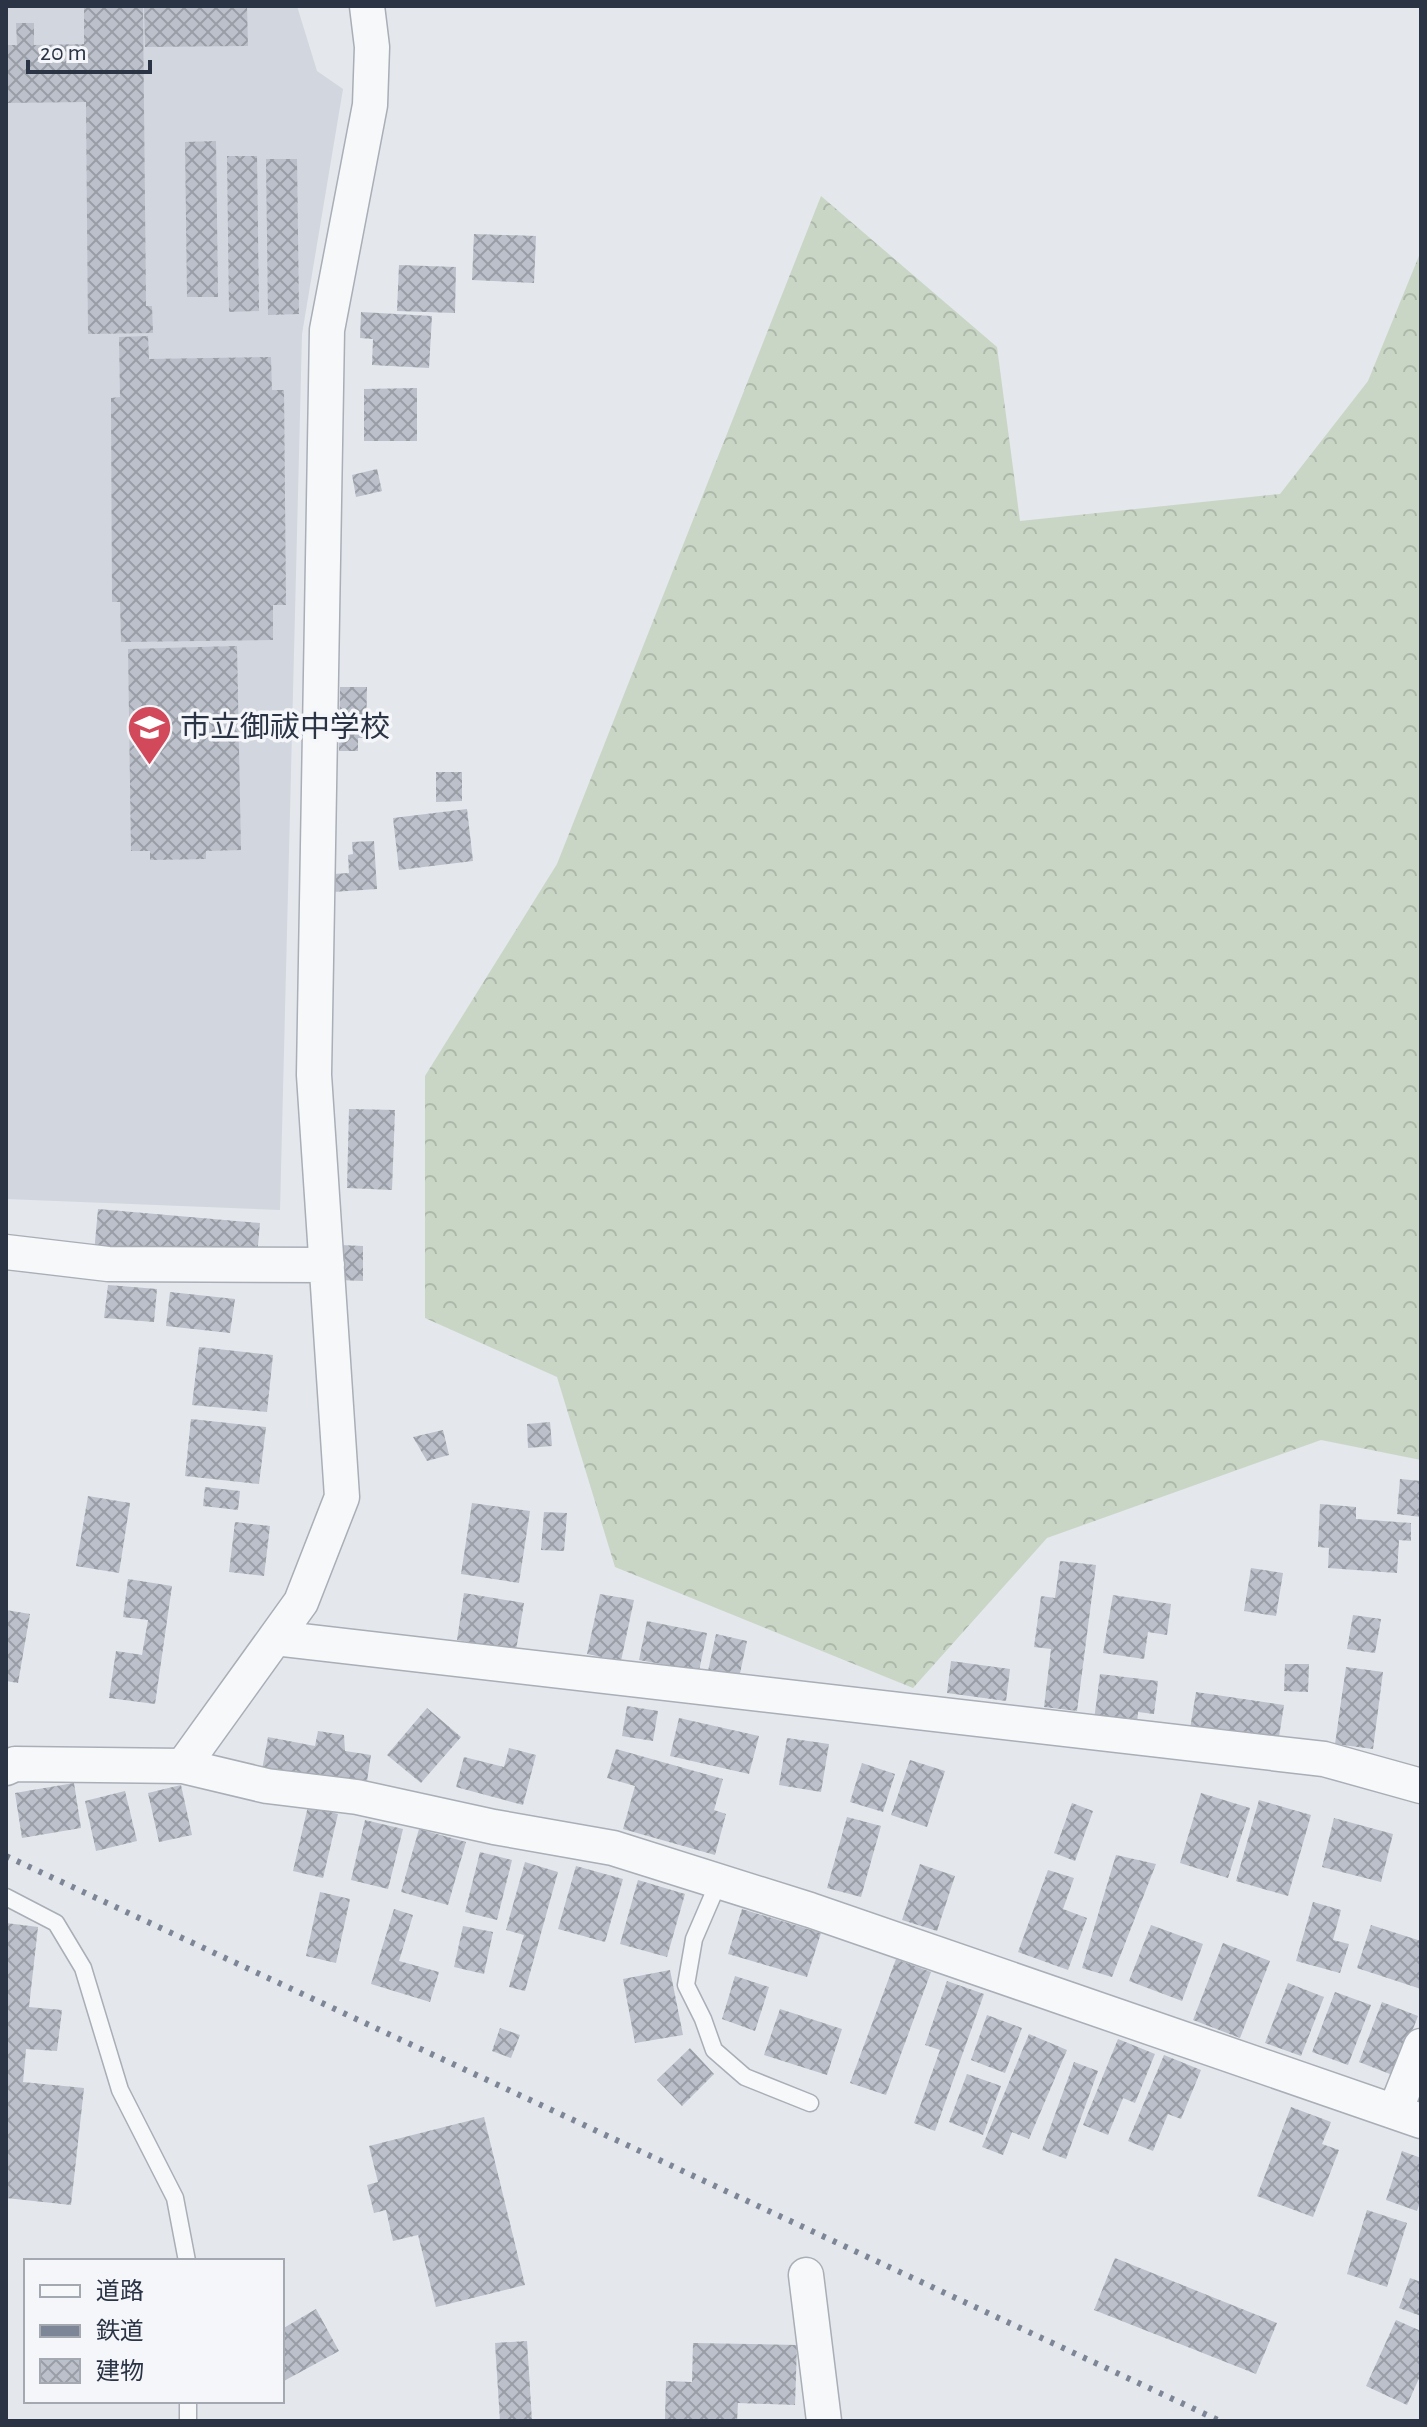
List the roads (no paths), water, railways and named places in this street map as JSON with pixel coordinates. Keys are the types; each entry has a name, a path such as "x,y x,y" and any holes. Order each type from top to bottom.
{"street":[{"path":"183,1766 301,1602 342,1497 314,1075 327,330 370,105 372,47 367,6"},
{"path":"6,1252 108,1264 327,1265"},
{"path":"275,1638 1324,1759 1421,1786"},
{"path":"6,1768 15,1764 183,1766 267,1786 357,1797 494,1827 613,1848 719,1881 1408,2116 1421,2046"},
{"path":"806,2275 824,2421"}],"lane":[{"path":"719,1881 694,1939 686,1985 714,2050 745,2077 810,2103"},
{"path":"6,1897 56,1923 83,1968 120,2090 175,2198 187,2259"}],"railway":[{"path":"6,1856 1220,2421"}],"place":[{"name":"市立御祓中学校","path":"149,766"}]}
